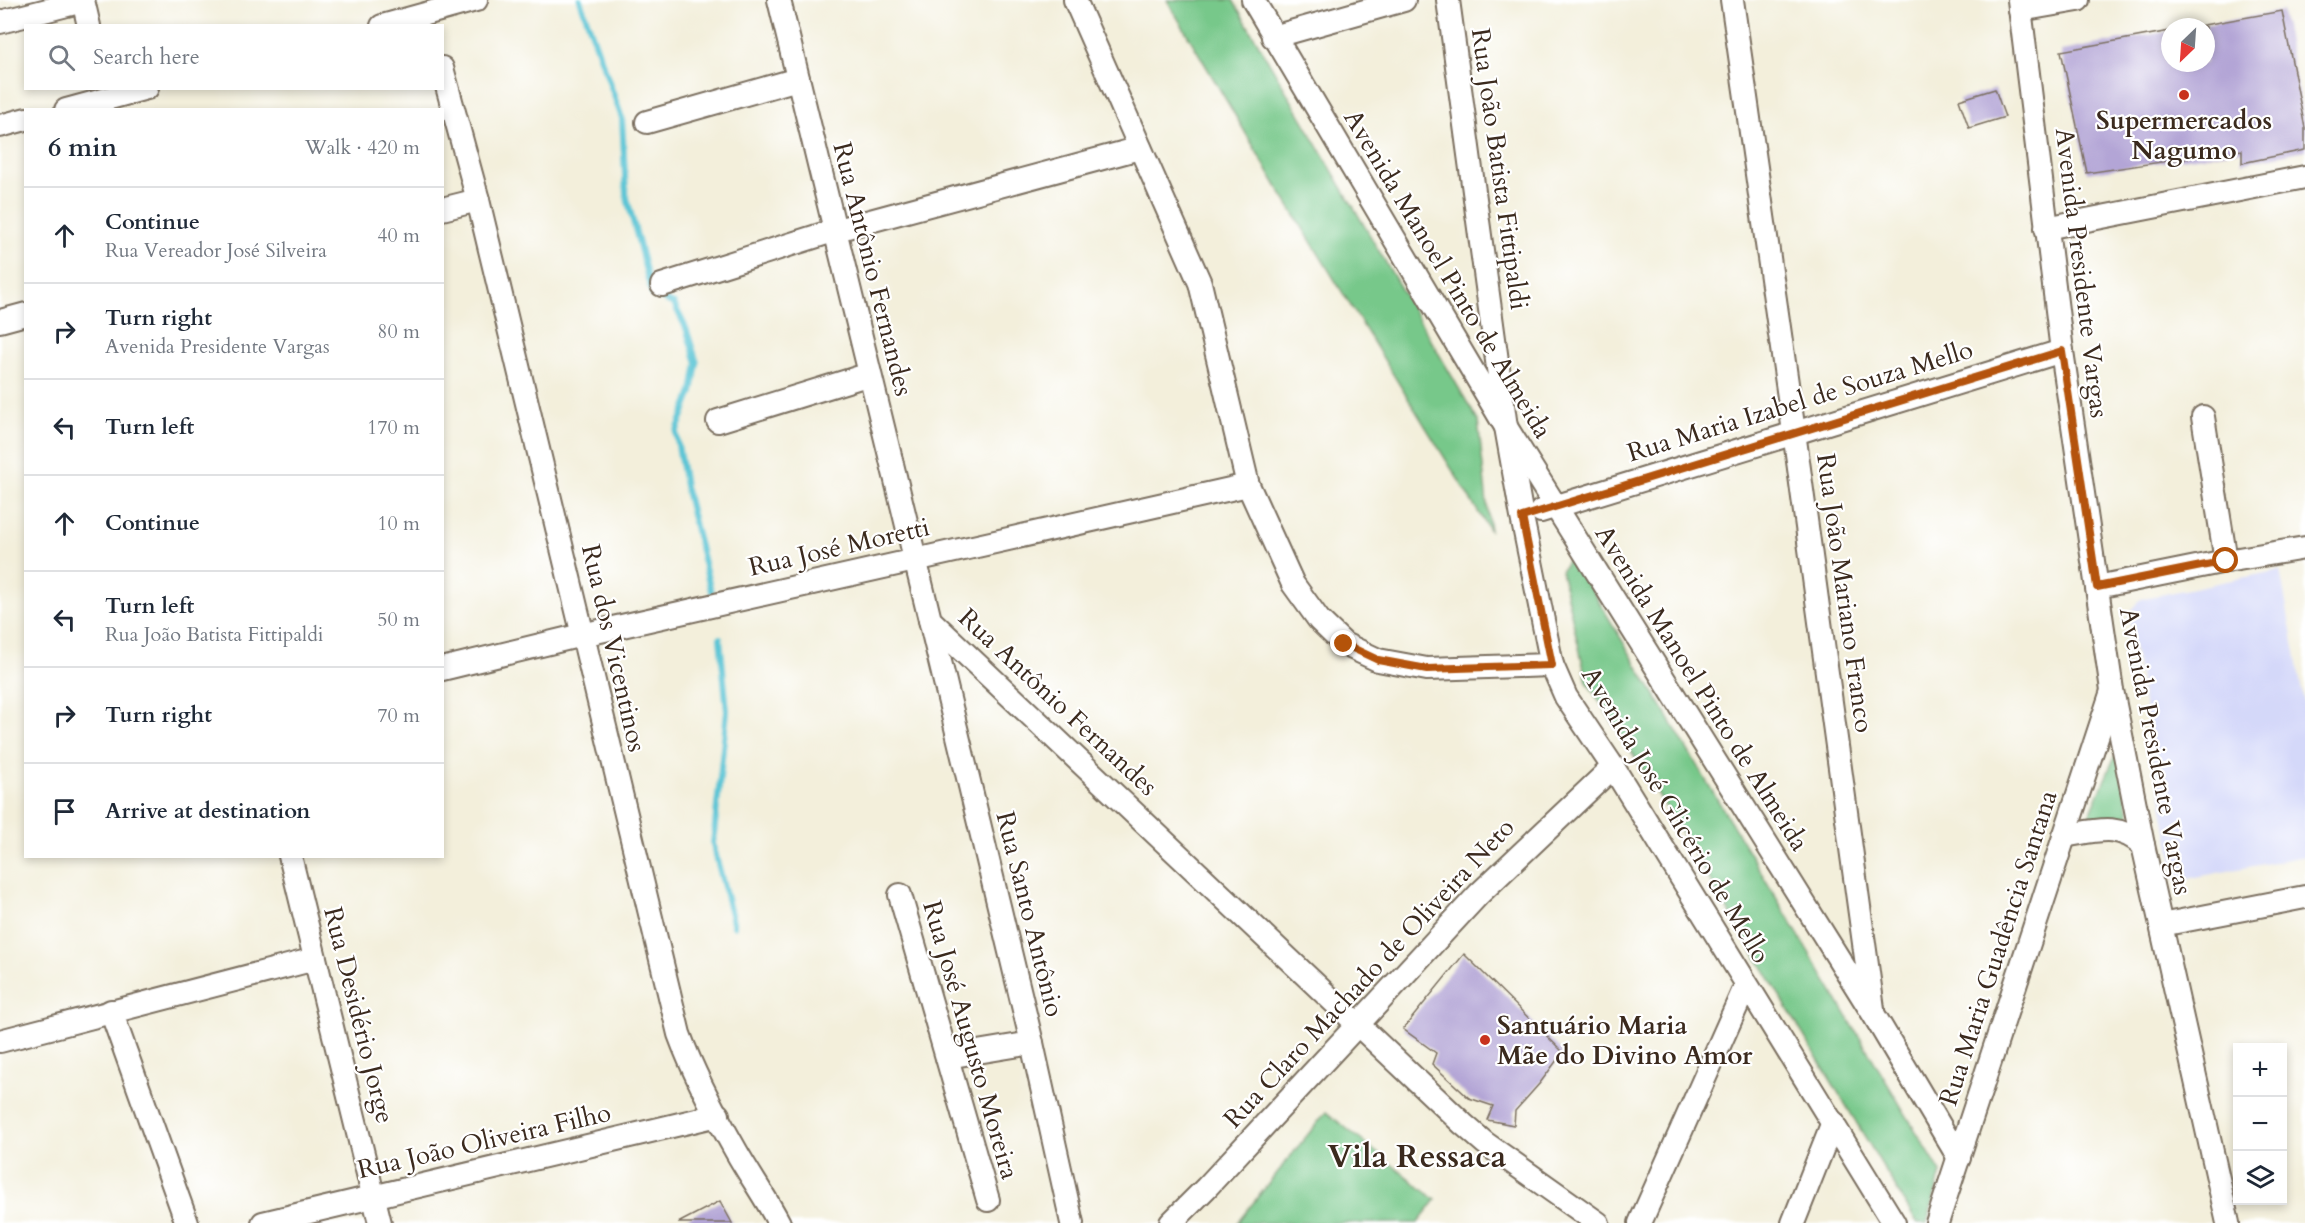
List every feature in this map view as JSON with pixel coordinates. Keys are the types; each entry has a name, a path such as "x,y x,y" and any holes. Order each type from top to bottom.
{"street":[{"path":"0,22 83,0 89,24"},
{"path":"389,24 476,0"},
{"name":"Rua Antônio Fernandes","path":"779,0 930,620 1485,1143 1598,1223"},
{"name":"Avenida José Glicério de Mello","path":"1075,0 1200,283 1248,485 1293,584 1319,620 1344,644 1378,660 1427,669 1552,665 1566,697 1613,766 1894,1223"},
{"name":"Avenida Manoel Pinto de Almeida","path":"1252,0 1506,427 1874,1016 1959,1158"},
{"path":"1273,37 1404,0"},
{"name":"Rua João Batista Fittipaldi","path":"1448,0 1506,427 1552,665"},
{"name":"Rua João Mariano Franco","path":"1732,0 1874,1016"},
{"path":"2019,5 2078,0"},
{"name":"Avenida Presidente Vargas","path":"2019,5 2062,351 2112,690 2143,845 2228,1223"},
{"name":"Rua dos Vicentinos","path":"444,75 478,200 679,1034 692,1069 736,1152 763,1192 779,1223"},
{"path":"646,122 798,79"},
{"path":"73,108 140,90"},
{"path":"0,126 24,120"},
{"path":"662,285 834,231 1140,148"},
{"path":"2046,228 2305,177"},
{"path":"444,208 478,200"},
{"path":"0,321 24,315"},
{"name":"Rua Maria Izabel de Souza Mello","path":"1522,517 2062,351"},
{"path":"718,421 870,374"},
{"path":"2203,417 2226,561"},
{"name":"Rua José Moretti","path":"444,669 582,635 1248,485"},
{"path":"2097,587 2305,548"},
{"name":"Rua Santo Antônio","path":"930,620 1032,1043 1072,1223"},
{"name":"Rua Maria Guadência Santana","path":"1937,1223 2112,690"},
{"name":"Rua Claro Machado de Oliveira Neto","path":"1171,1223 1479,894 1613,766"},
{"path":"2064,836 2110,830 2126,832 2143,845"},
{"name":"Rua Desidério Jorge","path":"290,858 380,1223"},
{"name":"Rua José Augusto Moreira","path":"900,895 988,1200"},
{"path":"2161,925 2305,897"},
{"path":"0,1041 315,959"},
{"path":"1640,1223 1746,985"},
{"path":"111,1011 187,1223"},
{"path":"947,1057 1032,1043"},
{"name":"Rua João Oliveira Filho","path":"263,1223 718,1115"},
{"path":"1793,1223 1833,1122"}],"shaded area":[{"path":"2280,570 2305,708 2305,856 2176,881 2128,613 2141,599"}],"green space":[{"path":"1167,0 1233,0 1478,421 1490,531 1281,193"},
{"path":"1571,555 1941,1173 1927,1223 1917,1223 1644,771 1587,682 1561,571"},
{"path":"2118,749 2131,827 2087,821"},
{"path":"1326,1112 1436,1200 1418,1223 1237,1223"}],"building":[{"name":"Supermercados Nagumo","path":"2282,11 2305,128 2305,150 2242,163 2242,150 2087,173 2061,51 2161,33 2161,72 2215,72 2215,23"},
{"path":"1995,89 2005,117 1969,128 1959,100"},
{"name":"Santuário Maria Mãe do Divino Amor","path":"1464,954 1563,1052 1515,1111 1514,1125 1487,1120 1493,1106 1469,1098 1432,1064 1436,1053 1403,1029"},
{"path":"720,1201 732,1223 678,1223"}],"waterway":[{"path":"580,0 622,118 626,194 652,294 674,304 686,328 697,363 692,392 676,433 685,486 711,591"},
{"path":"720,638 727,711 713,844 734,926"}],"place":[{"name":"Supermercados Nagumo","path":"2184,95"},
{"name":"Santuário Maria Mãe do Divino Amor","path":"1485,1040"}],"district":[{"name":"Vila Ressaca","path":"1417,1157"}],"route":[{"path":"1344,644 1378,660 1427,669 1552,665 1522,517 2062,351 2097,587 2226,561"}]}
